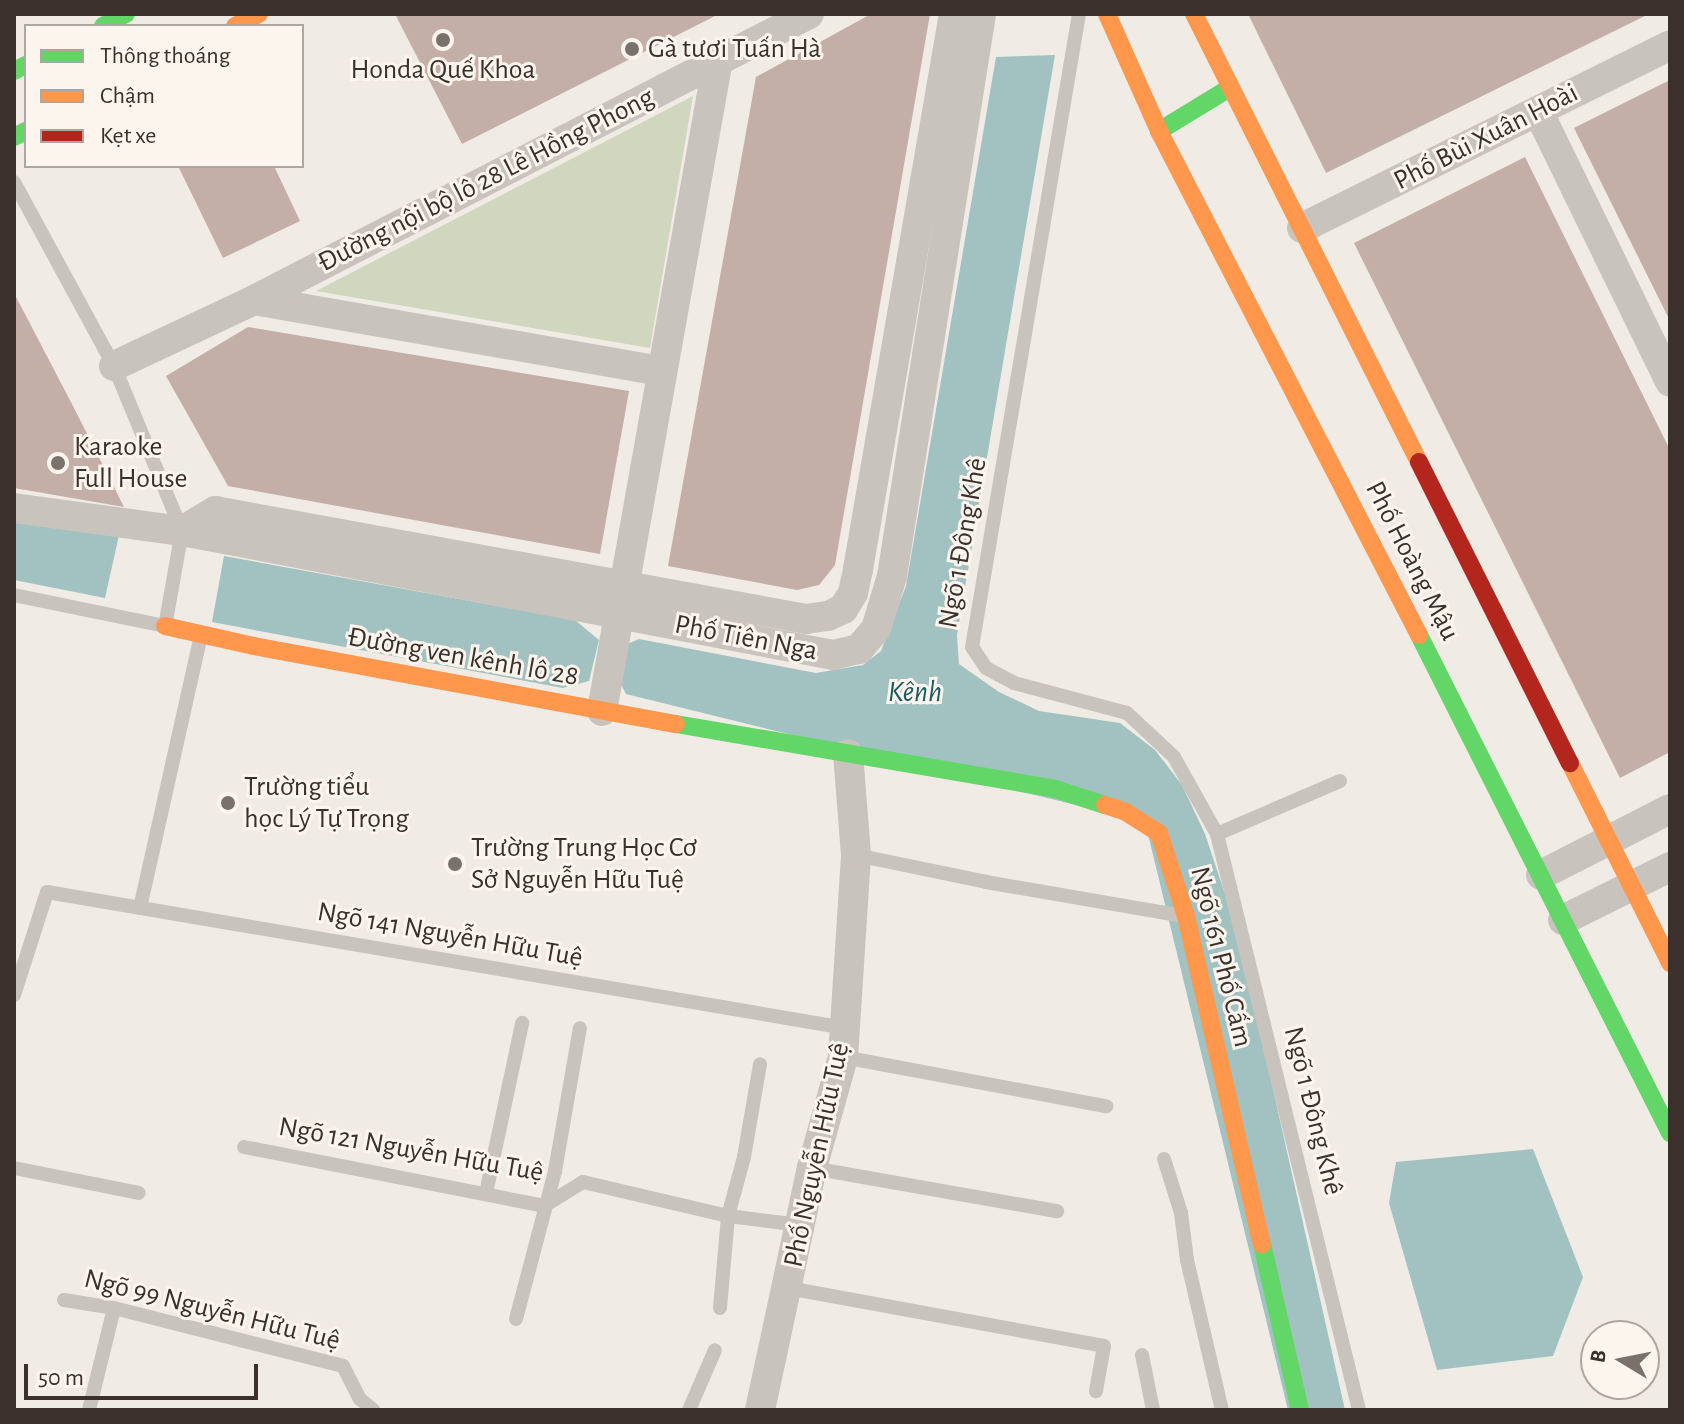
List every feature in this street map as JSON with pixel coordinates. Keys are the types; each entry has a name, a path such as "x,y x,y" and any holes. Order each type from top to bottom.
{"street":[{"path":"107,24 126,14"},
{"path":"239,24 259,14"},
{"name":"Đường nội bộ lô 28 Lê Hồng Phong","path":"114,366 254,300 809,14"},
{"name":"Phố Tiên Nga","path":"14,508 179,542 621,600 806,619 828,616 843,609 853,593 954,14"},
{"name":"Phố Tiên Nga","path":"621,600 833,655 859,649 876,629 892,576 981,14"},
{"name":"Phố Hoàng Mậu","path":"1107,14 1159,131 1670,1133"},
{"name":"Phố Hoàng Mậu","path":"1194,14 1670,963"},
{"name":"Phố Bùi Xuân Hoài","path":"1302,228 1670,45"},
{"path":"602,711 718,60"},
{"path":"1159,131 1231,87"},
{"path":"1538,111 1670,382"},
{"name":"Đường nội bộ lô 28 Lê Hồng Phong","path":"254,300 662,371"},
{"name":"Đường ven kênh lô 28","path":"166,621 201,634 602,711 848,754"},
{"name":"Phố Nguyễn Hữu Tuệ","path":"760,1410 812,1168 844,1042 856,855 848,754"},
{"name":"Ngõ 161 Phố Cấm","path":"848,754 1055,789 1124,811 1159,833 1186,916 1300,1410"},
{"path":"1541,875 1670,809"},
{"path":"1563,920 1670,867"}],"lane":[{"name":"Ngõ 1 Đông Khê","path":"1079,14 972,647 986,668 1014,683 1127,713 1174,757 1217,834 1359,1410"},
{"path":"14,182 114,366 179,542 166,621 14,595"},
{"path":"140,908 201,634"},
{"path":"1217,834 1340,781"},
{"path":"856,855 986,882 1186,916"},
{"name":"Ngõ 141 Nguyễn Hữu Tuệ","path":"14,995 47,892 844,1042 1106,1106"},
{"path":"486,1193 522,1023"},
{"path":"516,1319 555,1171 580,1028"},
{"path":"720,1308 728,1216 744,1157 760,1064"},
{"name":"Ngõ 121 Nguyễn Hữu Tuệ","path":"244,1147 544,1206 583,1182 728,1216 800,1225"},
{"path":"1164,1159 1181,1213 1187,1260 1222,1410"},
{"path":"14,1168 139,1193"},
{"path":"812,1168 1057,1211"},
{"path":"788,1288 1104,1346 1096,1391"},
{"name":"Ngõ 99 Nguyễn Hữu Tuệ","path":"64,1300 114,1308 343,1366 360,1399 373,1410"},
{"path":"89,1410 114,1308"},
{"path":"689,1410 715,1350"},
{"path":"1142,1355 1153,1410"}],"green space":[{"path":"693,96 650,348 316,291"}],"water":[{"name":"Kênh","path":"1055,55 957,635 959,664 999,692 1039,711 1120,723 1155,750 1182,785 1205,834 1238,933 1345,1410 1288,1410 1145,822 626,694 619,680 625,645 639,639 816,673 863,665 881,651 906,586 996,57"},
{"path":"14,521 119,535 105,598 14,580"},
{"path":"224,556 575,620 599,640 589,681 563,688 212,622"},
{"path":"1533,1149 1583,1277 1553,1356 1437,1370 1389,1203 1396,1162"}],"building":[{"path":"719,14 462,144 396,16"},
{"path":"871,14 930,14 835,565 819,585 797,590 668,566 756,77"},
{"path":"1248,14 1649,14 1326,173"},
{"path":"1670,80 1670,321 1574,128"},
{"path":"1525,157 1670,450 1670,752 1620,778 1354,243"},
{"path":"179,168 275,168 300,221 223,258"},
{"name":"Karaoke Full House","path":"14,293 73,406 124,507 14,488"},
{"path":"248,327 629,391 600,554 228,486 166,376"}],"traffic: fast":[{"path":"107,24 126,14"},
{"path":"14,71 24,66"},
{"path":"1159,131 1231,87"},
{"path":"14,137 24,132"},
{"path":"1419,635 1670,1133"},
{"path":"676,724 1055,789 1105,805"},
{"path":"1262,1244 1300,1410"}],"traffic: slow":[{"path":"239,24 259,14"},
{"path":"1107,14 1159,131 1419,635"},
{"path":"1194,14 1419,462"},
{"path":"165,626 254,646 676,724"},
{"path":"1570,763 1670,963"},
{"path":"1105,805 1124,811 1159,833 1186,916 1262,1244"}],"traffic: jam":[{"path":"1419,462 1570,763"}],"place":[{"name":"Honda Quế Khoa","path":"443,40"},
{"name":"Gà tươi Tuấn Hà","path":"632,49"},
{"name":"Karaoke Full House","path":"58,463"},
{"name":"Trường tiểu học Lý Tự Trọng","path":"228,803"},
{"name":"Trường Trung Học Cơ Sở Nguyễn Hữu Tuệ","path":"455,864"}]}
